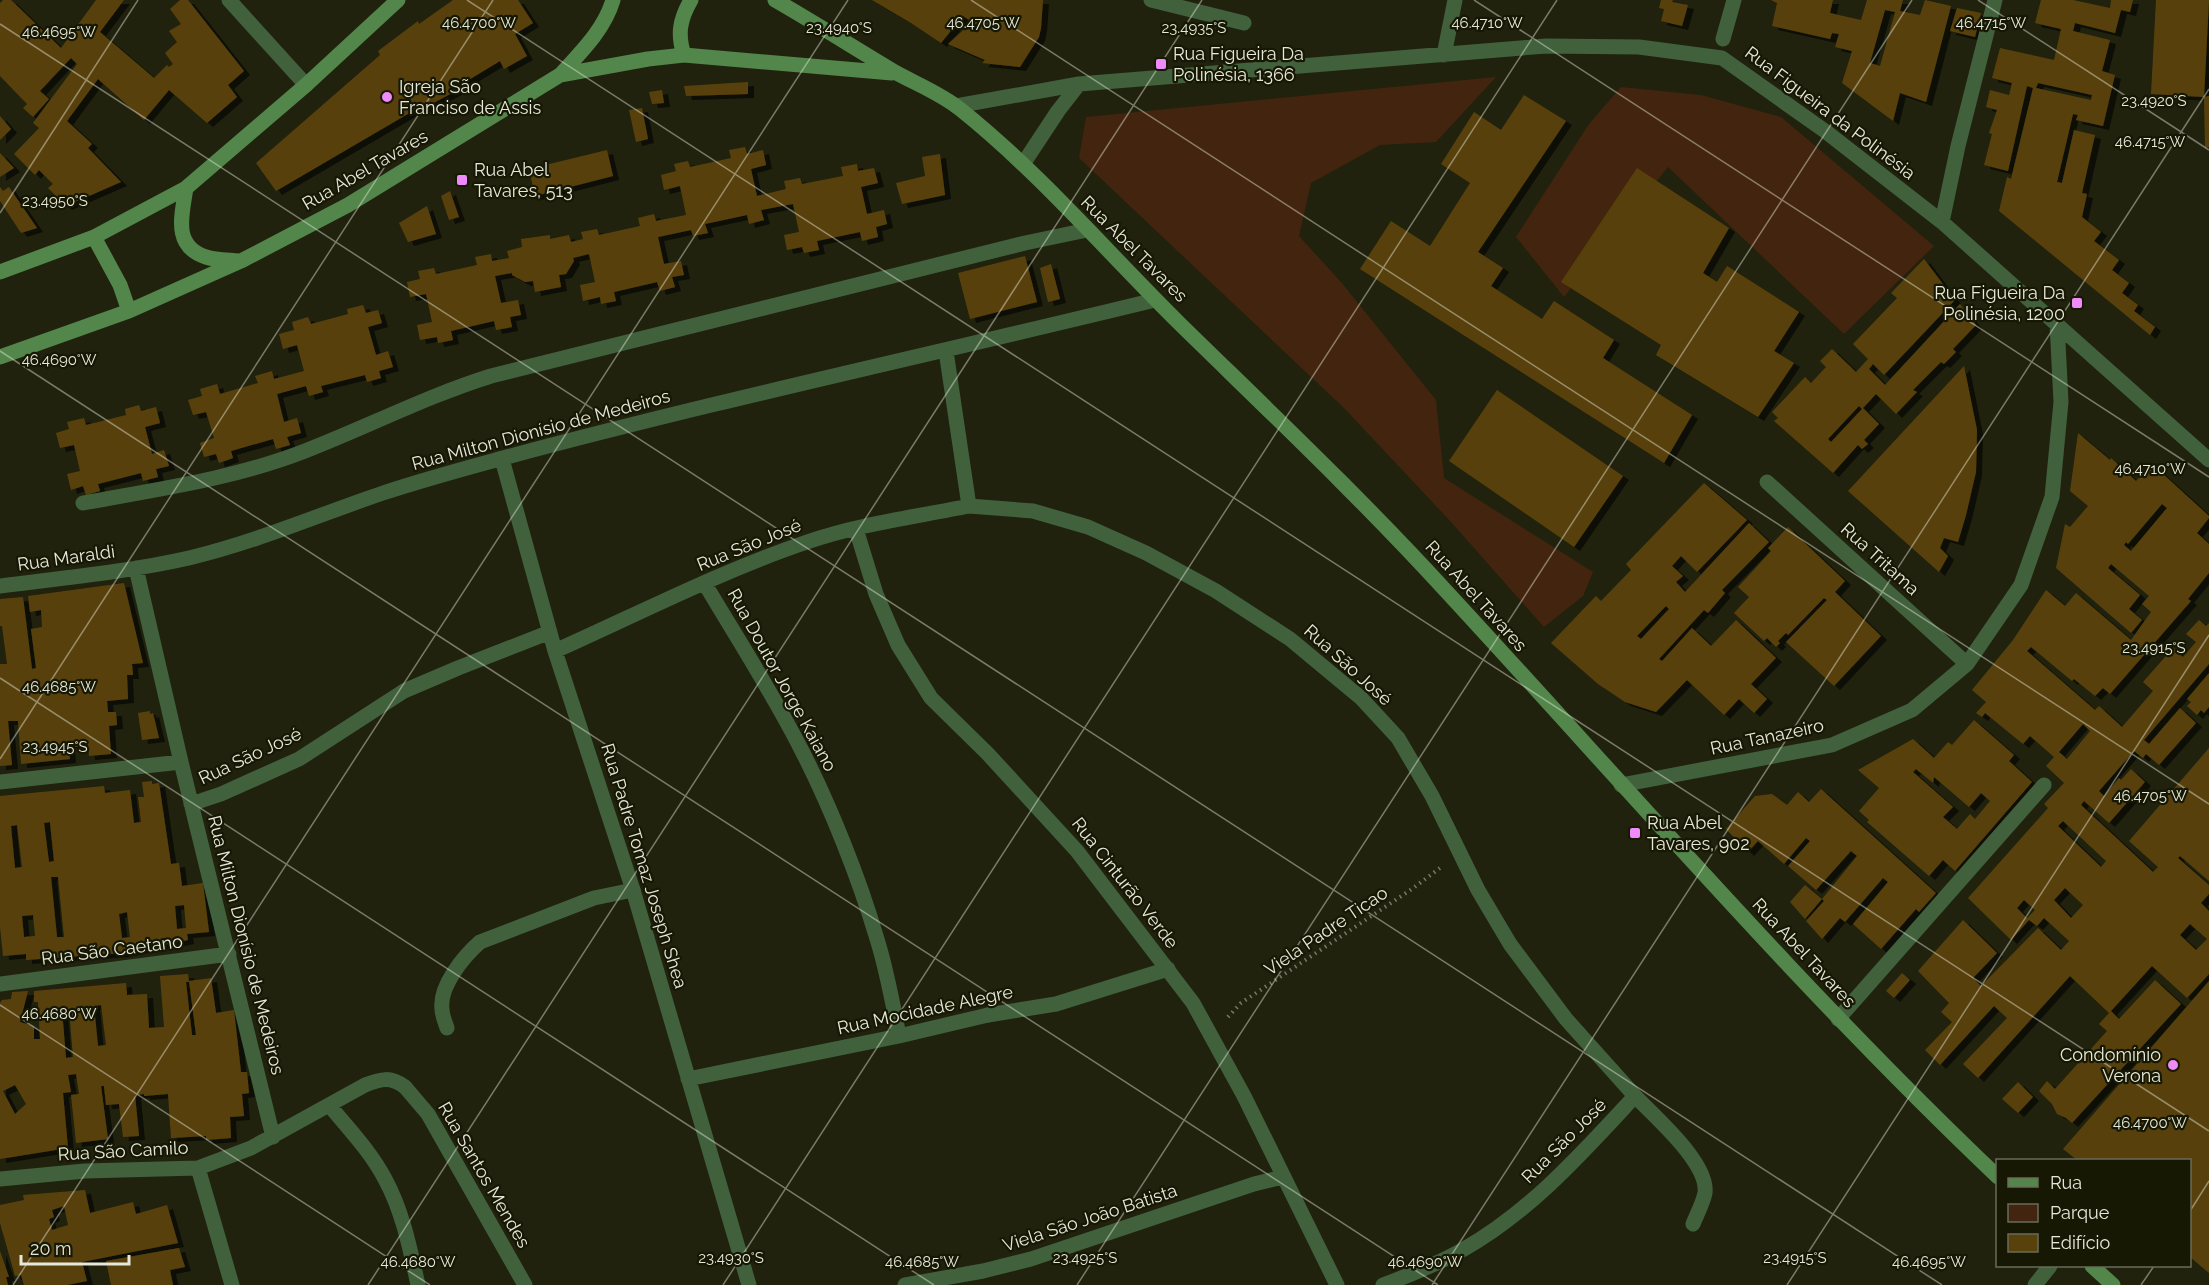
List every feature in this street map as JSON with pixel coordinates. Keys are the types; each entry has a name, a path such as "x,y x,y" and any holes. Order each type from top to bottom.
{"main road":[{"path":"0,272 94,237 186,188 306,85 398,0"},
{"path":"560,75 589,44 609,14 613,0"},
{"path":"684,55 679,39 680,27 691,0"},
{"name":"Rua Abel Tavares","path":"775,0 956,106 1023,164 1155,300 1366,506 1838,1018 1932,1114 1996,1175"},
{"name":"Rua Abel Tavares","path":"0,357 129,311 241,261 348,205 560,75 684,55 897,73"},
{"path":"186,188 181,233 190,248 206,257 241,261"},
{"path":"94,237 120,285 129,311"},
{"path":"2093,1267 2114,1285"}],"street":[{"path":"229,0 306,85"},
{"path":"1151,0 1244,23"},
{"path":"1444,55 1455,0"},
{"path":"1724,39 1734,0"},
{"path":"1942,222 1958,146 1995,0"},
{"name":"Rua Figueira da Polinésia","path":"956,106 1079,84 1546,46 1639,47 1722,58 1825,132 1942,222 2209,460"},
{"path":"1023,164 1079,84"},
{"path":"83,503 208,480 244,471 304,451 452,388 491,376 1002,248 1087,230"},
{"name":"Rua Milton Dionísio de Medeiros","path":"273,1137 136,568 235,545 384,493 502,459 765,391 946,351 1155,300"},
{"name":"Rua Tanazeiro","path":"1621,785 1832,745 1912,710 1967,664 2021,585 2052,497 2061,402 2057,323"},
{"path":"946,351 969,506"},
{"name":"Rua Padre Tomaz Joseph Shea","path":"502,459 555,651 633,890 749,1285"},
{"name":"Rua Tritama","path":"1767,482 1967,664"},
{"name":"Rua São José","path":"555,651 762,558 800,544 856,529 969,506 1033,511 1088,527 1146,553 1216,591 1290,639 1361,698 1398,738 1432,796 1478,890 1510,944 1566,1019 1635,1096 1548,1187 1513,1216 1464,1249 1383,1285"},
{"name":"Rua Cinturão Verde","path":"856,529 876,594 898,645 930,698 995,761 1077,851 1193,1003 1244,1096 1337,1285"},
{"name":"Rua Maraldi","path":"0,586 136,568"},
{"name":"Rua Doutor Jorge Kaiano","path":"705,584 816,780 861,892 877,939 899,1036"},
{"name":"Rua São José","path":"192,804 221,794 299,759 404,691 550,632"},
{"path":"0,782 181,762"},
{"path":"1838,1018 2044,785"},
{"path":"447,1028 441,1008 446,990 453,972 480,942 594,898 633,890"},
{"name":"Rua São Caetano","path":"0,984 229,954"},
{"name":"Rua Mocidade Alegre","path":"688,1079 899,1036 988,1015 1056,1004 1168,969"},
{"name":"Rua São Camilo","path":"0,1179 85,1171 198,1168 251,1148 381,1078 398,1082 405,1088"},
{"name":"Rua Santos Mendes","path":"405,1088 428,1114 525,1285"},
{"path":"1635,1096 1692,1158 1703,1176 1705,1193 1693,1224"},
{"path":"329,1105 373,1159 386,1180 402,1219 418,1285"},
{"path":"198,1168 232,1285"},
{"name":"Viela São João Batista","path":"905,1285 983,1271 1031,1259 1254,1184 1283,1177"},
{"path":"2035,1285 2049,1267"}],"path":[{"name":"Viela Padre Ticao","path":"1212,1035 1241,1003 1460,855"}],"green space":[{"path":"1496,77 1436,142 1380,145 1311,183 1299,236 1341,282 1436,400 1444,478 1593,572 1583,596 1544,627 1451,522 1345,409 1079,158 1086,117"},
{"path":"1621,87 1701,95 1781,117 1934,246 1844,334 1668,167 1564,297 1516,237 1589,124"}],"building":[{"path":"3,0 11,0 61,48 96,0 124,0 100,32 154,78 167,65 169,67 173,64 165,53 177,42 169,31 181,24 170,9 180,0 188,0 244,71 228,85 237,97 207,123 169,90 144,120 98,79 67,121 92,144 88,148 121,182 66,206 48,188 53,184 39,170 35,175 14,154 39,128 33,123 77,64 71,58 40,91 49,99 33,117 23,108 27,104 0,76 0,3"},
{"name":"Igreja São Franciso de Assis","path":"453,0 518,0 533,23 515,34 527,56 504,69 500,61 462,84 463,87 419,111 418,108 276,191 256,163 380,55 378,51 418,21 419,24"},
{"path":"872,0 1043,0 1041,28 1039,37 1020,67 982,63 985,60 948,44 972,22 963,16 941,43"},
{"path":"1661,0 1673,0 1672,2 1688,5 1682,26 1661,21 1664,9 1659,8"},
{"path":"1771,0 1833,0 1830,13 1861,20 1867,0 1903,0 1900,11 1920,15 1925,0 1951,6 1926,102 1900,93 1893,121 1842,83 1852,51 1835,47 1839,34 1832,33 1830,39 1772,26 1777,3","holes":["1885,10 1895,12 1880,66 1870,63"]},
{"path":"2041,0 2073,0 2110,8 2111,0 2133,0 2130,12 2121,10 2115,33 2075,23 2073,31 2110,40 2102,71 2115,75 2103,126 2076,120 2078,115 2073,114 2057,182 2062,183 2074,130 2095,135 2082,193 2087,194 2082,217 2101,232 2094,241 2119,260 2112,270 2129,283 2122,293 2138,305 2134,311 2155,327 2150,335 1999,211 2007,177 2011,179 2033,88 2027,86 2008,171 1984,165 1992,134 1989,133 1997,110 1986,107 1990,90 2009,95 2012,83 1992,78 2000,48 2054,60 2061,29 2035,23","holes":["2038,83 2092,95 2091,100 2036,88"]},
{"path":"2156,0 2209,0 2204,97 2151,94"},
{"path":"1957,8 1981,13 1975,37 1950,31"},
{"path":"748,82 748,94 686,96 684,86"},
{"path":"662,90 664,103 652,104 649,92"},
{"path":"1524,95 1566,121 1478,252 1503,268 1491,286 1542,319 1554,301 1614,340 1603,358 1692,415 1664,463 1360,269 1391,221 1430,246 1470,183 1441,164 1474,112 1501,130"},
{"path":"2209,96 2209,147 2205,148 2204,97"},
{"path":"642,108 648,139 636,142 629,110"},
{"path":"0,116 11,129 0,140"},
{"path":"745,147 747,154 763,150 766,165 751,169 757,196 786,189 784,181 800,178 802,184 843,176 841,167 857,164 858,171 874,168 878,183 861,187 867,214 884,210 887,224 876,227 878,237 862,241 860,232 817,241 819,250 804,253 802,247 787,250 784,235 799,232 793,204 761,210 764,220 749,224 747,215 705,224 708,233 693,236 691,230 658,237 664,264 681,261 684,275 672,277 675,287 660,291 657,282 614,292 616,301 601,304 600,297 583,301 580,285 595,282 589,254 573,258 574,261 566,274 559,275 561,287 535,292 533,281 525,282 512,273 495,276 501,303 518,300 521,315 510,317 512,327 496,330 494,321 451,331 453,340 438,343 437,337 420,340 417,325 432,322 426,294 410,297 407,282 420,279 418,271 434,268 436,274 477,265 475,257 491,254 492,261 509,258 507,251 522,247 521,239 550,235 550,239 569,235 571,242 583,239 581,232 597,229 599,235 640,226 638,218 654,214 656,221 686,215 680,186 664,190 661,175 676,171 674,164 688,161 690,167 731,158 729,150"},
{"path":"607,150 613,176 535,196 529,169"},
{"path":"0,153 14,168 0,177"},
{"path":"940,154 945,195 902,204 896,183 925,176 922,157"},
{"path":"1637,168 1729,228 1703,273 1717,282 1727,266 1799,312 1774,351 1794,363 1758,417 1656,355 1661,345 1561,282"},
{"path":"0,187 3,191 9,187 37,228 21,233 0,201"},
{"path":"450,191 459,217 449,220 441,196"},
{"path":"427,206 436,234 408,242 399,223"},
{"path":"1025,256 1037,302 970,319 958,273"},
{"path":"1924,259 1955,300 1884,375 1873,364 1869,369 1885,385 1960,304 1976,325 1953,349 1956,352 1944,364 1941,362 1913,390 1917,392 1896,414 1876,394 1863,408 1879,424 1864,440 1868,444 1862,449 1858,445 1833,473 1774,421 1778,418 1772,412 1805,377 1811,383 1826,367 1820,361 1832,349 1856,372 1868,359 1853,344 1897,298 1891,293","holes":["1859,406 1862,409 1831,442 1828,439"]},
{"path":"1051,264 1060,299 1048,302 1040,268"},
{"path":"363,305 366,313 378,310 382,323 368,327 376,355 388,351 393,367 379,371 381,378 367,382 365,375 321,386 323,392 309,396 306,386 277,394 284,422 297,418 301,433 287,437 290,445 276,449 273,439 231,451 233,458 219,463 216,454 204,457 200,443 214,438 206,412 193,415 188,400 202,396 200,389 217,384 220,394 258,383 255,376 272,371 274,379 304,371 297,345 283,349 279,334 294,330 292,322 308,317 311,324 348,314 347,309"},
{"path":"1964,366 1977,430 1976,472 1958,542 1944,538 1940,548 1948,556 1939,572 1848,491"},
{"path":"1497,390 1623,476 1574,547 1449,461"},
{"path":"139,405 141,411 156,407 160,423 145,427 152,454 164,450 169,466 156,469 158,477 143,481 141,473 98,484 100,491 86,495 83,486 71,490 67,474 80,471 74,445 60,448 56,433 69,429 67,422 84,418 86,425 126,415 125,409"},
{"path":"2078,433 2136,481 2152,464 2209,516 2197,533 2209,544 2209,573 2188,599 2191,601 2110,694 2103,688 2095,696 2074,679 2072,681 2031,647 2027,651 2095,710 2099,706 2122,727 2153,691 2143,682 2173,648 2183,657 2196,642 2186,634 2199,620 2206,626 2209,623 2209,664 2144,740 2149,744 2180,708 2196,723 2159,765 2146,754 2143,758 2134,751 2099,791 2104,796 2119,778 2121,780 2131,769 2145,782 2109,823 2084,801 2081,805 2153,872 2158,867 2129,841 2209,748 2209,881 2180,856 2178,858 2209,885 2209,894 2201,903 2209,911 2209,974 2187,998 2152,966 2111,1011 2119,1019 2155,980 2181,1004 2072,1123 2057,1114 2052,1104 2039,1091 2047,1081 2055,1089 2107,1031 2099,1024 2109,1013 2070,976 1978,1078 1963,1064 2007,1018 1994,1006 1940,1065 1925,1050 1952,1022 1941,1012 1949,1003 1918,971 1963,920 1997,953 1973,978 1981,986 2038,928 2061,950 2069,941 2044,918 2037,926 2029,920 2011,940 1968,898 2048,808 2044,804 2064,783 2046,766 2054,757 2030,736 2023,744 1985,713 1982,717 1976,713 1986,702 1972,690 2013,640 2046,590 2065,606 2076,593 2131,640 2151,612 2142,604 2149,596 2111,564 2108,568 2140,595 2129,609 2142,620 2131,633 2056,568 2065,524 2070,527 2088,506 2070,491","holes":["2162,504 2167,508 2131,551 2124,545 2126,542 2128,544","2083,724 2090,731 2067,759 2059,752","2063,821 2106,861 2101,867 2058,826","2065,888 2083,905 2071,918 2054,900","2024,900 2035,910 2027,918 2017,908","2190,924 2207,939 2196,950 2180,935"]},
{"path":"1704,483 1747,520 1697,572 1681,556 1672,566 1683,576 1676,582 1685,592 1749,523 1769,542 1722,590 1725,593 1708,613 1704,610 1659,659 1662,661 1692,628 1711,646 1736,620 1776,658 1751,684 1767,699 1754,713 1739,699 1724,715 1687,680 1656,712 1625,702 1598,684 1551,643 1596,596 1601,601 1631,570 1626,564","holes":["1666,606 1669,609 1641,639 1637,636"]},
{"path":"1788,527 1845,581 1835,592 1881,636 1834,686 1786,642 1827,600 1824,598 1788,635 1786,633 1778,641 1780,643 1776,647 1767,638 1764,641 1734,613 1749,597 1738,587 1771,551 1768,548"},
{"path":"124,583 143,663 132,664 133,675 127,675 128,699 107,701 108,712 116,712 117,725 109,726 111,754 89,756 88,745 75,747 75,744 69,744 70,759 21,764 18,721 8,721 12,765 0,766 0,664 7,664 2,626 0,626 0,599 23,597 32,669 36,668 31,629 42,627 41,610 30,612 28,596"},
{"path":"2209,673 2209,707 2204,713 2201,710 2197,715 2187,706 2191,702 2187,699"},
{"path":"150,711 150,714 153,713 159,738 142,740 138,713"},
{"path":"1974,720 2014,755 2009,761 2032,782 1955,871 1943,860 1929,876 1867,822 1869,820 1859,811 1879,788 1858,770 1913,739 1934,758 1948,742 1952,745","holes":["1916,769 1933,783 1934,777 1969,807 1981,793 1990,801 1975,819 1970,814 1957,829 1943,817 1953,807 1913,772"]},
{"path":"142,782 159,783 171,864 179,863 182,886 203,883 209,932 187,934 188,940 123,953 26,960 26,954 3,956 0,927 0,796 104,786 105,793 130,790 134,823 141,822 138,797 144,797","holes":["50,822 54,861 49,862 44,823","17,825 22,867 15,868 11,826","51,877 58,877 64,937 57,937","184,905 186,928 177,929 175,906","127,912 130,937 122,938 119,914","33,915 35,936 24,937 22,916"]},
{"path":"1821,789 1936,893 1919,912 1916,909 1881,949 1853,924 1888,882 1883,878 1845,922 1840,918 1822,939 1806,921 1824,901 1822,899 1857,856 1851,851 1816,890 1788,866 1810,841 1806,838 1784,864 1758,841 1748,852 1726,829 1755,796 1772,794 1787,805 1798,792 1809,802"},
{"path":"1805,885 1822,899 1805,919 1790,902"},
{"path":"1902,973 1910,980 1894,998 1886,991"},
{"path":"188,974 189,982 186,982 192,1035 196,1035 189,981 211,978 216,1013 234,1010 241,1072 247,1072 249,1093 242,1094 244,1116 230,1117 231,1138 206,1140 206,1136 171,1138 168,1094 135,1095 139,1136 123,1137 119,1104 106,1105 104,1086 101,1086 108,1139 76,1143 71,1095 79,1094 76,1074 68,1075 71,1092 63,1093 68,1148 0,1159 0,1003 2,1000 11,999 12,992 28,991 20,1022 34,1026 34,1039 40,1039 38,1002 34,1002 34,991 126,983 127,995 147,994 149,1028 164,1027 160,976","holes":["101,1005 106,1045 98,1046 94,1006","69,1009 73,1057 66,1058 62,1010","15,1085 26,1104 15,1114 3,1091"]},
{"name":"Condomínio Verona","path":"2209,981 2209,1273 2191,1258 2191,1159 2076,1159 2063,1149"},
{"path":"2018,1082 2033,1097 2018,1113 2002,1099"},
{"path":"85,1190 90,1213 133,1202 136,1214 167,1205 178,1243 82,1262 87,1281 67,1285 24,1285 21,1275 15,1276 0,1223 0,1205 24,1200 23,1195","holes":["64,1206 68,1225 52,1230 49,1219 54,1217 52,1210"]},
{"path":"179,1248 185,1267 170,1270 173,1285 111,1285 106,1261"},
{"path":"0,1251 9,1277 6,1277 8,1285 0,1285"}],"place":[{"name":"Rua Figueira Da Polinésia, 1366","path":"1161,64"},
{"name":"Igreja São Franciso de Assis","path":"387,97"},
{"name":"Rua Abel Tavares, 513","path":"462,180"},
{"name":"Rua Figueira Da Polinésia, 1200","path":"2077,303"},
{"name":"Rua Abel Tavares, 902","path":"1635,833"},
{"name":"Condomínio Verona","path":"2173,1065"}]}
